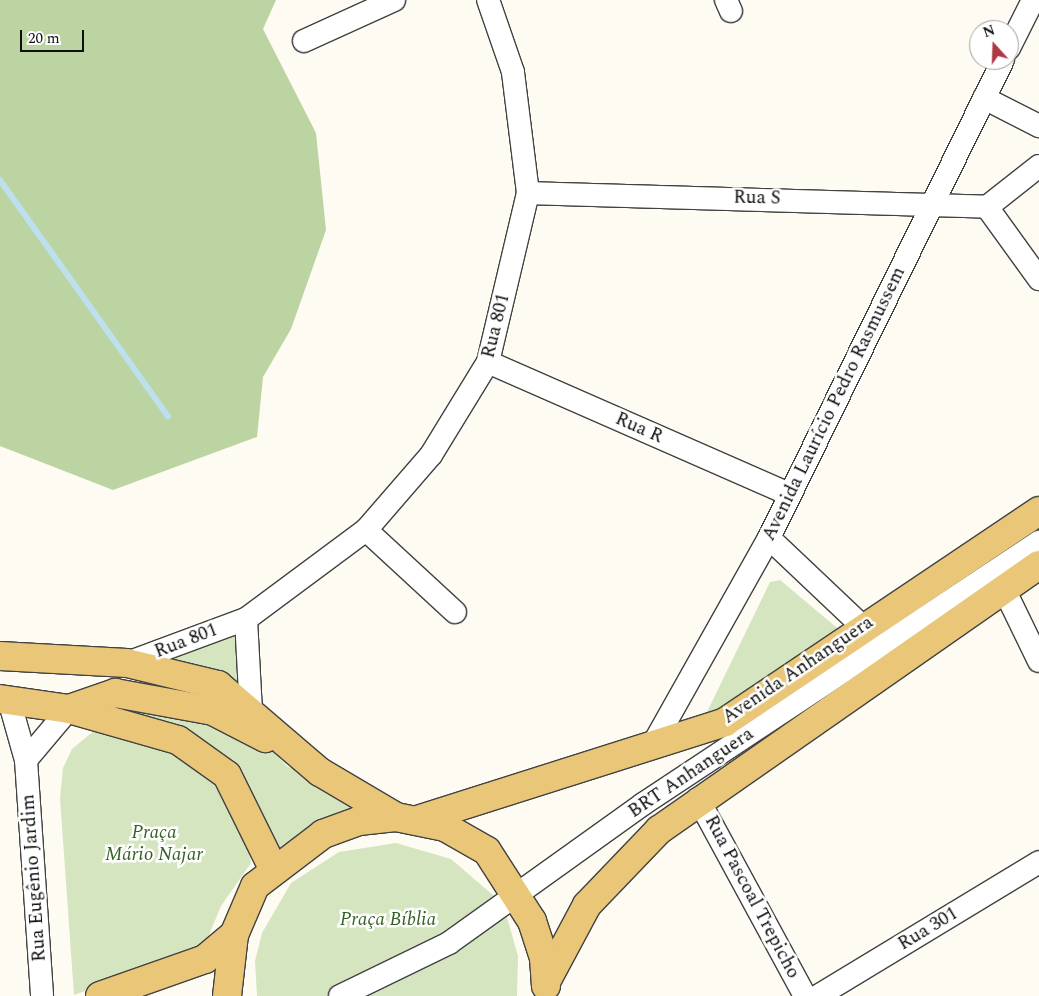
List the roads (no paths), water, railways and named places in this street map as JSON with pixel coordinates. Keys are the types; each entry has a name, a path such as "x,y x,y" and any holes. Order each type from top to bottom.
{"main road":[{"name":"Avenida Anhanguera","path":"234,935 255,886 273,868 323,834 360,821 408,818 655,741 725,722 870,638 1039,511"},
{"path":"545,987 587,905 659,830 698,799 851,699 1039,565"},
{"path":"0,656 127,663 218,685 320,772"},
{"path":"69,710 115,693 213,711 320,772 408,818 487,851 518,894 541,949 545,987"},
{"path":"5,700 69,710 178,740 228,775 273,868"},
{"path":"100,996 205,959 234,935"},
{"path":"227,996 234,935"}],"street":[{"path":"304,41 394,0"},
{"name":"Rua 801","path":"127,663 246,619 366,530 431,455 488,362 528,193 513,72 488,0"},
{"path":"1019,28 1033,0"},
{"name":"Avenida Laurício Pedro Rasmussem","path":"655,741 769,538 998,70"},
{"path":"984,98 1039,126"},
{"path":"1039,166 987,207 1039,279"},
{"name":"Rua S","path":"528,193 934,202 987,207"},
{"name":"Rua R","path":"488,362 789,494"},
{"path":"366,530 455,612"},
{"path":"769,538 870,638 875,668 851,699"},
{"name":"BRT Anhanguera","path":"340,996 449,943 492,914 870,638 1039,542"},
{"path":"1004,589 1039,661"},
{"name":"Rua 801","path":"246,619 251,712"},
{"name":"Rua Eugênio Jardim","path":"5,700 26,760 42,996"},
{"path":"26,760 69,710"},
{"name":"Rua Pascoal Trepicho","path":"698,799 805,996"},
{"name":"Rua 301","path":"818,996 1039,862"},
{"path":"492,914 515,921 541,949"}],"waterway":[{"path":"0,180 168,416"}],"park label":[{"name":"Praça Mário Najar","path":"154,844"},
{"name":"Praça Bíblia","path":"388,920"}]}
